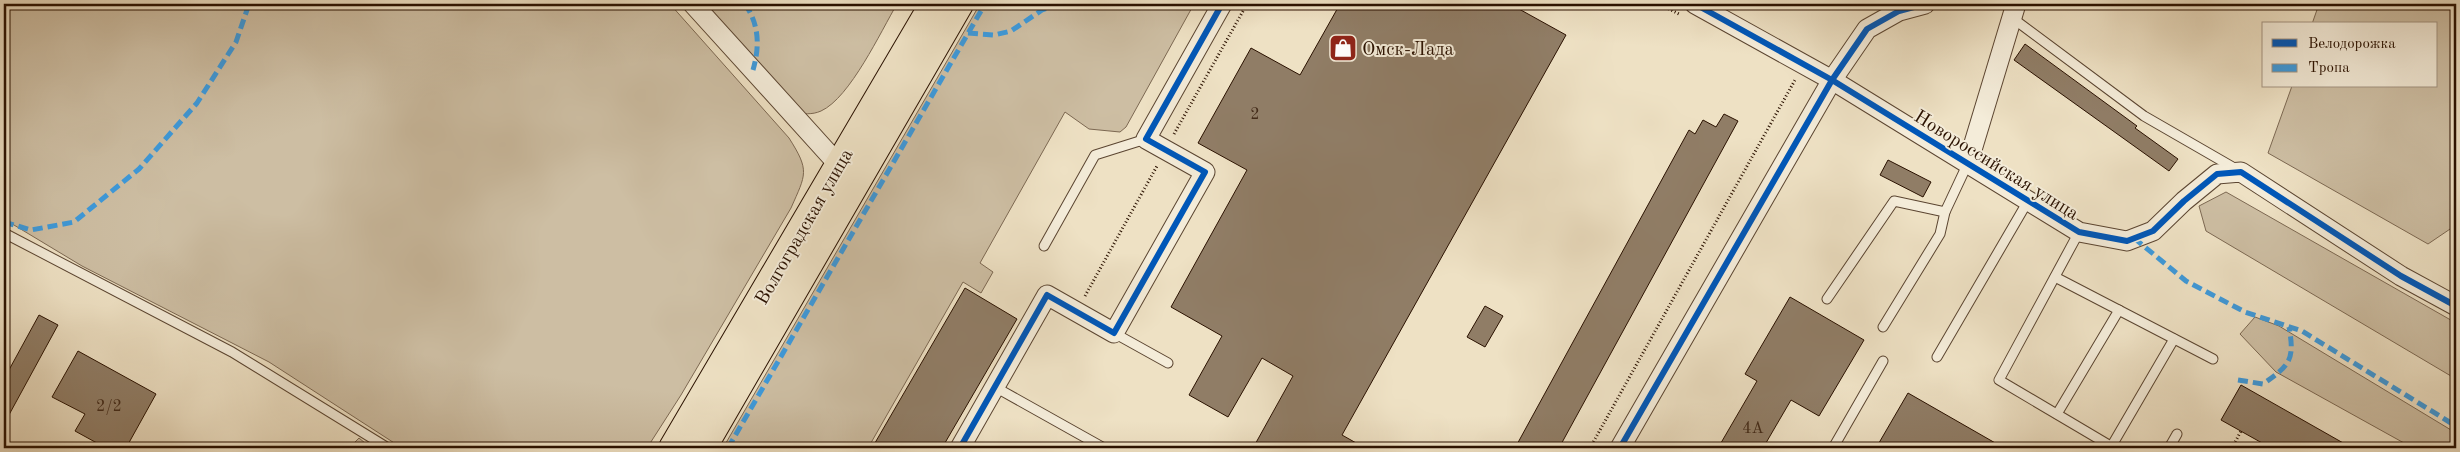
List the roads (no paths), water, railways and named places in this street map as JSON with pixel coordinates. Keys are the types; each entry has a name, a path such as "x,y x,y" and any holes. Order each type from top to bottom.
{"main road":[{"name":"Волгоградская улица","path":"702,448 934,4"},
{"name":"Волгоградская улица","path":"672,448 846,174 959,4"}],"street":[{"path":"693,4 846,174"},
{"path":"960,448 1047,295 1114,333 1205,172 1146,139 1222,4"},
{"name":"Новороссийская улица","path":"1695,4 1832,80 2079,232 2127,241 2153,231 2184,200 2217,174 2240,172"},
{"path":"1620,448 1832,80 1867,29 1899,11 1925,4"},
{"path":"1968,164 1986,110 2013,10"},
{"path":"2240,172 2401,276 2456,306"}],"lane":[{"path":"2013,10 2144,116 2240,172"},
{"path":"1044,246 1095,155 1146,139"},
{"path":"1884,327 1940,234 1945,212 1968,164"},
{"path":"1827,299 1894,201 1945,212"},
{"path":"1937,357 2028,201"},
{"path":"2079,232 1999,380 2113,448 2174,339"},
{"path":"4,233 232,352 388,448"},
{"path":"2055,277 2212,359"},
{"path":"2057,414 2118,310"},
{"path":"1114,333 1168,363"},
{"path":"1833,448 1883,361"},
{"path":"995,387 1104,448"},
{"path":"2169,448 2177,434"}],"place":[{"name":"Омск-Лада","path":"1343,48"}]}
